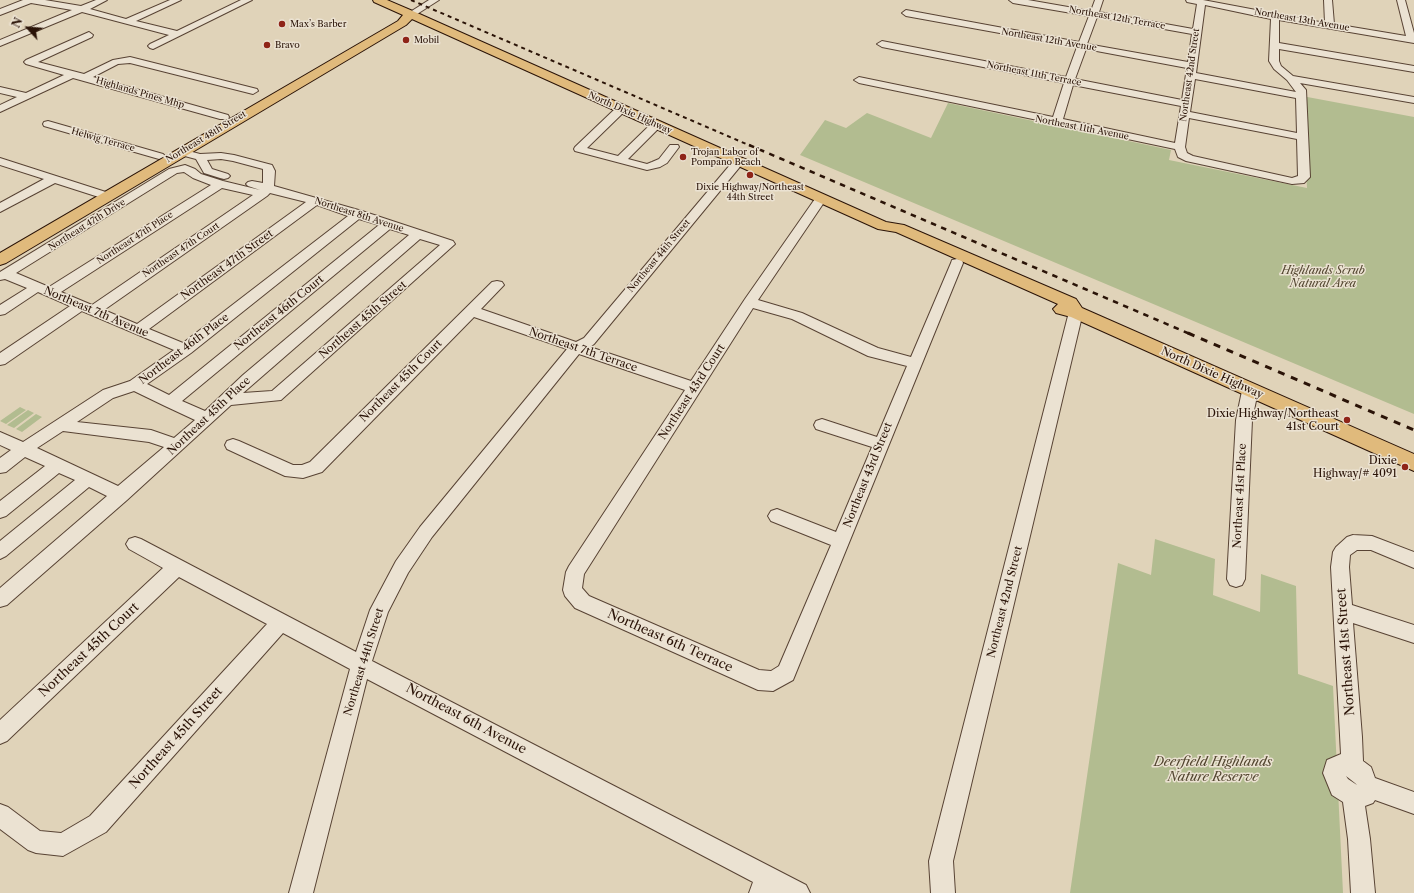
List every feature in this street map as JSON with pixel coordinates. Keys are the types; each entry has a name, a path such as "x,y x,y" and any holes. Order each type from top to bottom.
{"main road":[{"name":"North Dixie Highway","path":"378,0 883,226 899,228 1055,296 1070,303 1076,312"},
{"name":"Northeast 48th Street","path":"0,260 159,156 393,20 411,14"},
{"name":"Northeast 48th Street","path":"0,248 181,152 402,23 411,14"},
{"path":"181,152 180,148 183,145 230,117 238,109"},
{"name":"North Dixie Highway","path":"883,226 892,234 1064,310 1076,312 1414,463"}],"street":[{"path":"0,12 30,0 82,9 177,34"},
{"path":"0,43 103,0"},
{"path":"129,21 177,0"},
{"path":"154,46 248,0"},
{"name":"Northeast 48th Street","path":"411,14 435,0"},
{"name":"Northeast 12th Terrace","path":"1013,0 1197,32"},
{"path":"1057,123 1070,80 1099,0"},
{"name":"Northeast 13th Avenue","path":"1190,0 1248,8 1275,17 1413,39"},
{"path":"1328,0 1330,26"},
{"path":"1401,0 1413,39"},
{"name":"Northeast 42nd Street","path":"1180,147 1201,2"},
{"name":"Northeast 12th Avenue","path":"906,14 1083,46 1301,96"},
{"path":"1180,147 1182,155 1190,159 1292,181 1300,180 1304,177 1301,90 1298,85 1277,67 1274,61 1275,17"},
{"path":"86,77 71,76 29,62 89,35"},
{"name":"Northeast 11th Terrace","path":"882,44 1070,80 1303,137"},
{"path":"1274,45 1414,69"},
{"name":"Highlands Pines Mhp","path":"86,77 116,62 130,60 253,91"},
{"path":"0,109 71,76"},
{"name":"Highlands Pines Mhp","path":"86,77 224,118"},
{"path":"1290,78 1414,100"},
{"name":"Northeast 11th Avenue","path":"858,80 1057,123 1180,147"},
{"path":"0,90 27,96"},
{"path":"621,110 579,149 647,167 656,165 663,161 674,147"},
{"name":"Helwig Terrace","path":"48,124 159,156"},
{"path":"620,160 656,125"},
{"path":"181,152 200,157 221,156 234,158 268,167 269,171 266,191"},
{"name":"Northeast 8th Avenue","path":"200,157 208,171 266,191"},
{"name":"Northeast 44th Street","path":"301,893 361,665 379,610 402,567 426,532 576,348 589,341 734,159"},
{"path":"3,166 102,194"},
{"name":"Northeast 8th Avenue","path":"173,171 184,168 192,171 197,176 220,184 266,191 315,201 449,244"},
{"name":"Northeast 47th Drive","path":"3,275 173,171"},
{"path":"0,208 53,179"},
{"name":"Northeast 47th Place","path":"50,293 220,184"},
{"name":"Northeast 47th Court","path":"0,360 86,308 266,191"},
{"name":"Northeast 43rd Court","path":"572,590 574,572 750,302 821,198"},
{"name":"Northeast 47th Street","path":"138,330 315,201"},
{"name":"Northeast 46th Place","path":"0,467 24,449 108,394 135,385 186,350 358,214"},
{"name":"Northeast 46th Court","path":"170,402 388,224"},
{"name":"Northeast 45th Place","path":"0,599 177,446 248,379 418,234"},
{"name":"Northeast 45th Street","path":"226,400 276,396 449,244"},
{"name":"Northeast 43rd Street","path":"773,681 786,673 957,263"},
{"name":"Northeast 7th Avenue","path":"3,275 186,350"},
{"name":"Northeast 45th Court","path":"233,445 291,471 303,472 316,467 497,284"},
{"path":"0,311 37,288"},
{"path":"750,302 797,316 873,352 914,363"},
{"name":"Northeast 7th Terrace","path":"471,311 695,388"},
{"name":"Northeast 42nd Street","path":"943,893 941,861 1076,312"},
{"path":"135,385 207,419"},
{"name":"Northeast 41st Place","path":"1236,579 1244,420 1250,391"},
{"path":"822,424 881,444"},
{"path":"61,425 151,436 177,446"},
{"path":"0,438 121,495"},
{"path":"0,510 58,465"},
{"path":"0,552 88,479"},
{"path":"777,516 841,541"},
{"name":"Northeast 41st Street","path":"1361,791 1340,787 1334,773 1335,768 1339,765 1352,766 1352,737 1340,566 1342,552 1353,542 1372,543 1414,560"},
{"name":"Northeast 6th Avenue","path":"135,544 361,665 764,885 798,893"},
{"name":"Northeast 45th Court","path":"0,734 178,566"},
{"name":"Northeast 6th Terrace","path":"572,590 582,602 758,680 773,681"},
{"path":"1343,611 1414,634"},
{"name":"Northeast 45th Street","path":"0,815 36,842 63,845 98,824 280,622"},
{"path":"1362,893 1359,839 1361,791 1414,803"}],"green space":[{"name":"Highlands Scrub Natural Area","path":"1302,96 1414,117 1414,414 800,155 825,120 846,128 867,113 931,138 948,103 1171,150 1169,160 1307,188"},
{"path":"20,407 26,410 6,424 0,421"},
{"path":"28,410 34,413 14,428 7,425"},
{"path":"36,414 42,417 22,432 16,429"},
{"name":"Deerfield Highlands Nature Reserve","path":"1155,539 1215,559 1213,595 1260,612 1261,574 1296,586 1298,674 1333,686 1343,893 1070,893 1118,563 1151,575"}],"railway":[{"path":"411,0 751,146"},
{"path":"749,145 1190,334"},
{"path":"1188,333 1414,430"}],"place":[{"name":"Max’s Barber","path":"282,24"},
{"name":"Mobil","path":"406,40"},
{"name":"Bravo","path":"267,45"},
{"name":"Trojan Labor of Pompano Beach","path":"683,157"},
{"name":"Dixie Highway/Northeast 44th Street","path":"750,175"},
{"name":"Dixie Highway/Northeast 41st Court","path":"1347,420"},
{"name":"Dixie Highway/# 4091","path":"1405,467"}]}
